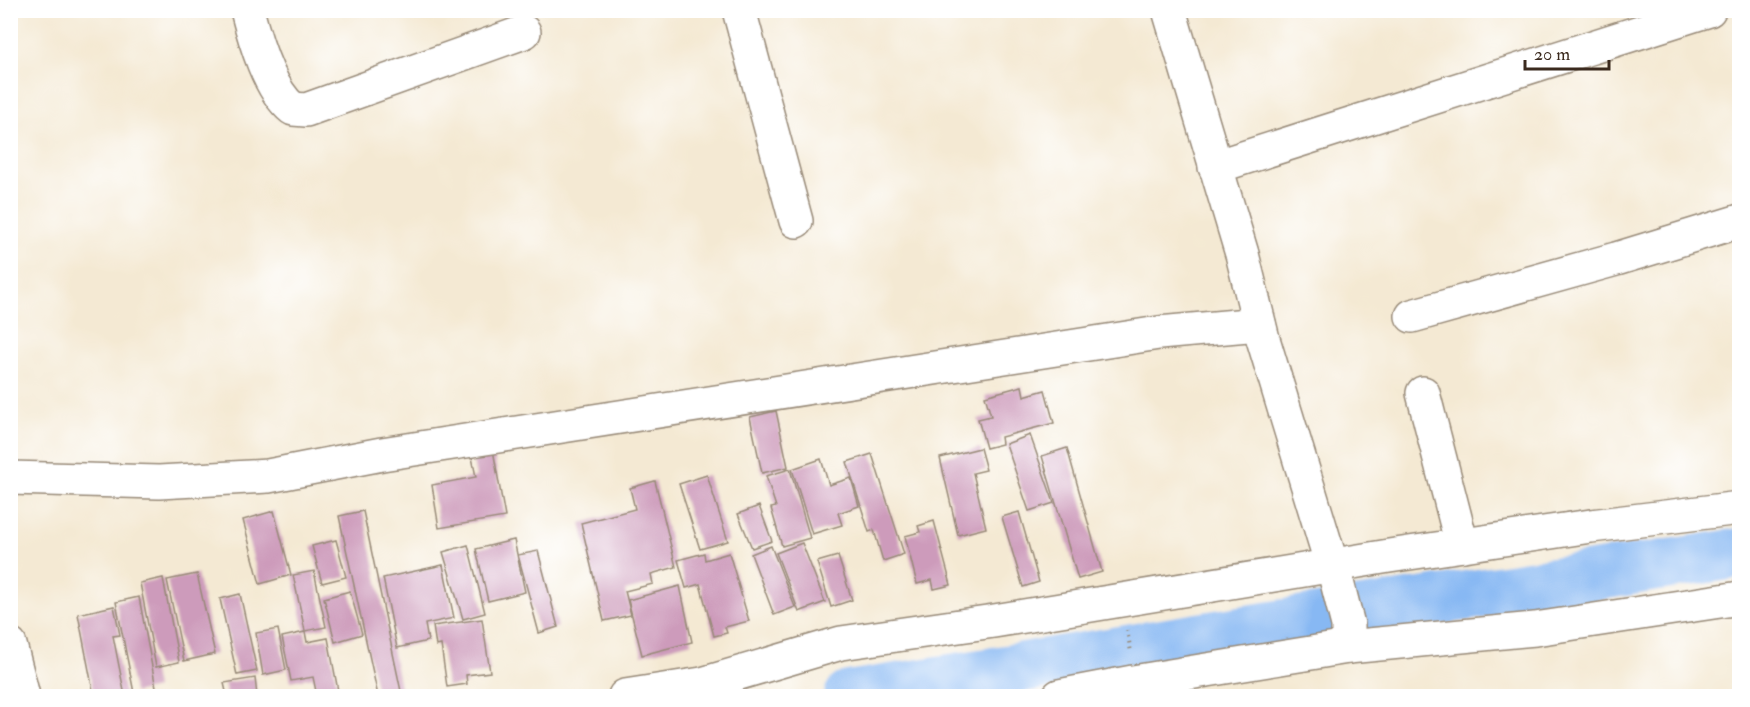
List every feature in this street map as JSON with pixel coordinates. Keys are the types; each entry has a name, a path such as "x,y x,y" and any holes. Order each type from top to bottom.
{"street":[{"path":"247,10 253,33 278,93 293,109 306,110 524,32"},
{"path":"739,10 796,221"},
{"path":"1169,10 1242,254 1263,338 1335,573 1348,636"},
{"path":"1215,167 1709,10"},
{"path":"1412,316 1616,259 1740,221"},
{"path":"10,478 159,482 268,476 382,454 1159,333 1263,338"},
{"path":"1423,393 1462,545"},
{"path":"625,696 702,684 841,643 1335,573 1462,545 1591,526 1740,508"},
{"path":"1059,696 1348,636 1535,629 1740,598"},
{"path":"10,645 23,696"}],"path":[{"path":"1125,619 1133,663"}],"building":[{"path":"1022,386 1024,396 1045,390 1054,423 1001,437 1002,444 986,448 978,419 991,416 985,396"},
{"path":"776,411 788,467 762,473 750,417"},
{"path":"1030,435 1054,503 1029,511 1006,444"},
{"path":"492,444 505,517 439,528 432,485 476,477 470,447"},
{"path":"980,448 986,470 973,473 986,528 958,535 940,458"},
{"path":"1067,448 1102,572 1078,579 1042,456"},
{"path":"872,454 904,554 883,561 874,530 869,532 847,462"},
{"path":"821,459 829,485 851,478 859,506 838,513 842,525 812,534 792,469"},
{"path":"790,469 810,538 782,546 771,508 776,507 766,476"},
{"path":"707,475 728,541 700,549 679,484"},
{"path":"655,481 676,567 651,574 653,584 625,591 631,615 604,621 581,523 635,509 630,488"},
{"path":"759,506 772,541 752,548 738,514"},
{"path":"274,511 291,575 260,584 243,520"},
{"path":"363,511 402,696 378,696 339,516"},
{"path":"1019,512 1039,582 1023,587 1002,517"},
{"path":"934,521 951,585 934,589 932,580 917,584 905,536 920,532 918,526"},
{"path":"336,540 346,577 322,583 312,546"},
{"path":"514,540 525,592 488,601 476,549"},
{"path":"802,543 825,602 799,612 776,553"},
{"path":"468,545 485,613 463,619 443,552"},
{"path":"771,546 795,607 774,615 751,554"},
{"path":"538,551 558,627 539,633 518,555"},
{"path":"704,553 705,560 729,553 749,621 725,627 727,633 714,636 700,584 686,588 678,560"},
{"path":"838,556 852,600 831,607 817,562"},
{"path":"443,565 454,618 425,624 428,641 397,648 383,578"},
{"path":"314,571 326,627 305,631 293,575"},
{"path":"197,574 215,654 184,661 167,580"},
{"path":"163,578 179,662 156,667 140,583"},
{"path":"680,586 692,642 642,655 628,600"},
{"path":"350,591 362,634 335,642 324,598"},
{"path":"240,594 257,671 237,675 220,599"},
{"path":"139,597 156,688 134,693 116,602"},
{"path":"114,606 120,635 113,636 125,696 94,696 78,614"},
{"path":"482,619 490,672 466,675 467,684 447,687 441,645 436,646 433,626"},
{"path":"278,629 286,670 263,675 256,633"},
{"path":"305,632 307,642 328,638 339,696 317,696 313,677 291,681 282,637"},
{"path":"255,678 257,696 227,696 224,683"}],"waterway":[{"path":"849,696 1241,631 1740,553"}]}
